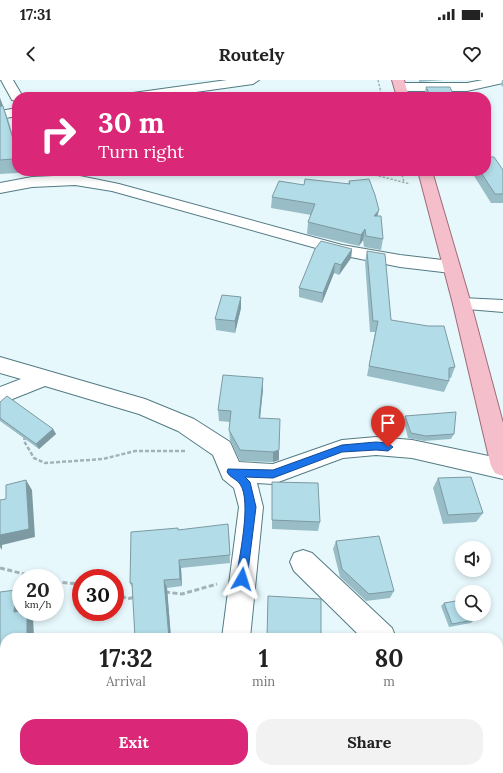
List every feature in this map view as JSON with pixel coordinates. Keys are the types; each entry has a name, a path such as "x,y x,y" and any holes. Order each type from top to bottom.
{"main road":[{"path":"428,179 462,304 503,466"}],"street":[{"path":"7,80 14,92"},
{"path":"169,92 253,80"},
{"path":"400,88 467,87 502,80"},
{"path":"0,115 12,113"},
{"path":"0,188 32,182 75,180 114,187 341,250 400,261 451,267"},
{"path":"462,304 503,306"},
{"path":"0,365 145,407 186,425 222,449 232,472 245,482 251,507 237,633"},
{"path":"0,396 43,378"},
{"path":"232,472 273,474 342,449 376,446 412,450 503,469"},
{"path":"303,562 377,633"}],"path":[{"path":"378,80 381,92"},
{"path":"378,176 404,182 428,179"},
{"path":"402,176 404,182"},
{"path":"25,434 24,441 34,458 45,463 103,459 135,452 184,452 222,449"},
{"path":"159,591 182,594 217,584 245,550"},
{"path":"0,568 12,571"},
{"path":"124,596 127,598 140,596"}],"building":[{"path":"426,87 450,87 452,92 428,92"},
{"path":"0,106 3,106 12,136 12,159 0,160"},
{"path":"491,157 494,157 503,170 503,194 495,194 483,176 491,176"},
{"path":"305,179 350,184 349,181 369,179 379,210 374,216 381,216 383,239 366,236 365,229 361,235 308,222 315,204 272,197 279,181 304,185"},
{"path":"321,241 352,249 341,265 335,263 323,293 299,288 315,249"},
{"path":"367,251 385,254 391,320 428,326 444,326 455,367 449,368 449,381 369,366 378,321 373,321"},
{"path":"222,295 241,297 235,321 215,319"},
{"path":"223,375 263,378 259,418 280,419 279,450 273,452 240,450 229,430 231,411 218,410"},
{"path":"7,396 53,429 36,444 0,418 0,402"},
{"path":"456,412 454,434 426,436 411,433 405,416"},
{"path":"471,477 483,513 448,515 438,478"},
{"path":"26,480 29,529 0,535 0,500 6,499 6,485"},
{"path":"272,482 318,483 320,522 272,520"},
{"path":"228,524 230,555 179,560 180,579 164,580 169,633 135,633 132,583 130,583 131,532 178,528 178,530"},
{"path":"379,536 394,591 369,594 342,569 336,541"},
{"path":"12,590 12,621 27,621 27,633 0,633 0,592"},
{"path":"268,596 321,599 321,633 267,633"},
{"path":"455,601 455,621 468,621 452,624 444,603"}],"route":[{"path":"242,579 251,507 245,482 232,472 273,474 342,449 376,446 388,447"}]}
